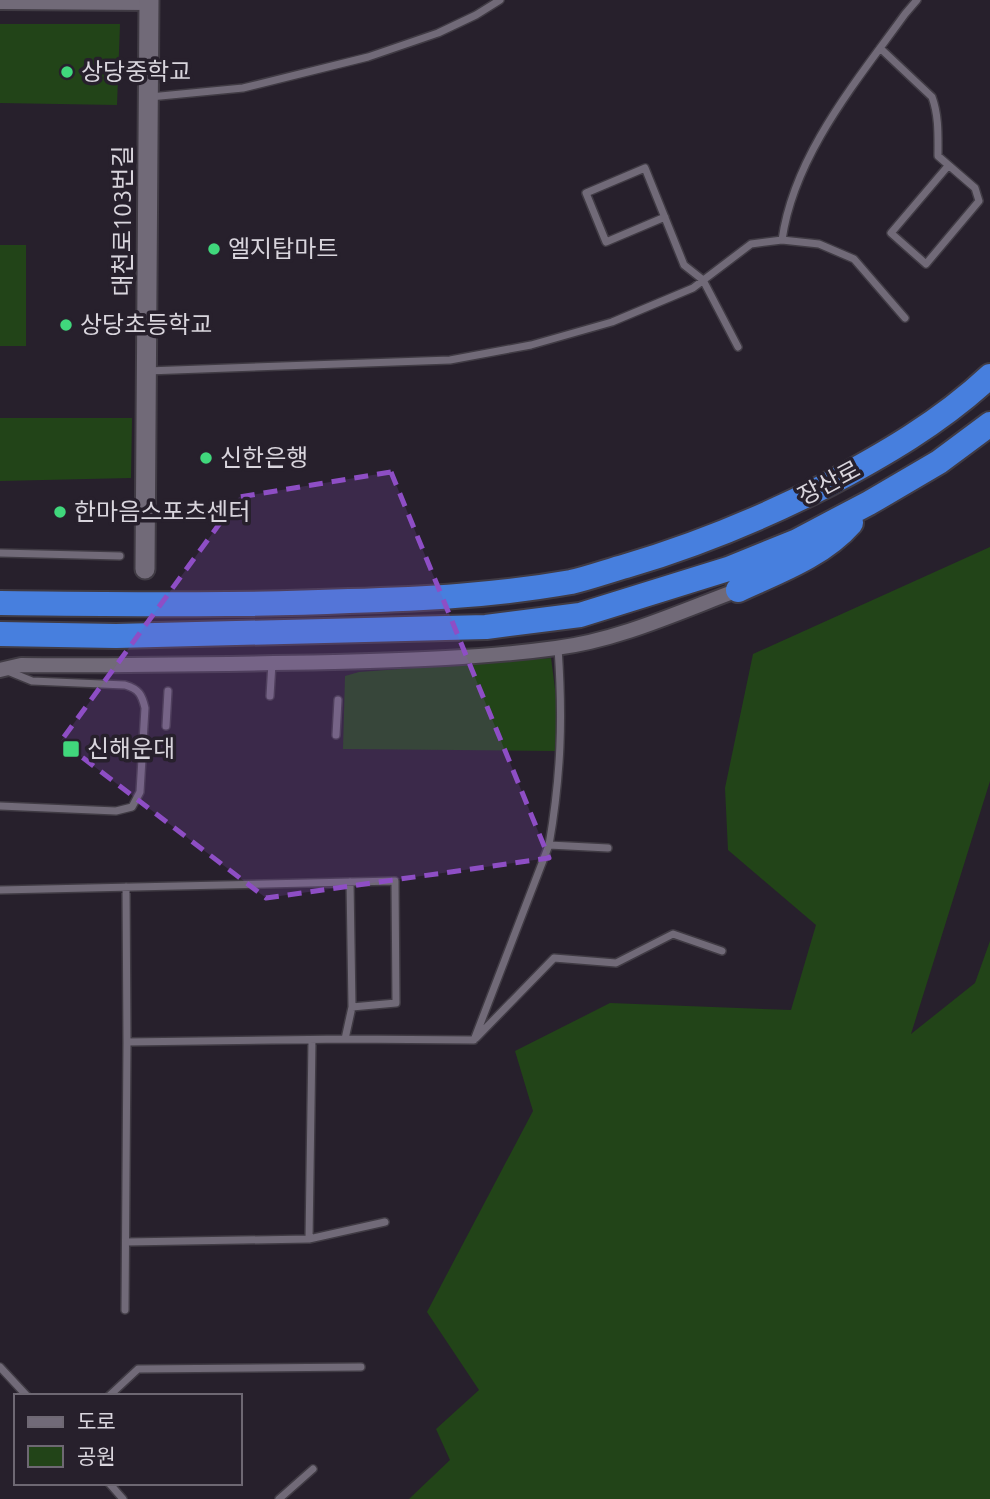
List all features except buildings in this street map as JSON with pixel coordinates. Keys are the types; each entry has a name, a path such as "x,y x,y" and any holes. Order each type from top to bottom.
{"highway":[{"name":"장산로","path":"0,603 232,606 481,596 573,581 650,559 716,536 782,508 852,472 919,432 990,376"},
{"name":"장산로","path":"0,634 143,635 486,627 580,615 729,569 797,541 939,462 990,424"},
{"path":"738,590 804,559 831,542 840,536 869,503"}],"street":[{"path":"0,2 149,2"},
{"name":"대천로103번길","path":"145,569 149,2"},
{"path":"2,670 21,665 272,663 460,656 558,648 625,632 738,590"}],"lane":[{"path":"149,97 243,88 368,57 438,33 500,0"},
{"path":"782,240 786,213 826,122 917,0"},
{"path":"880,48 932,97 939,130 937,156 975,188 979,201 926,264 891,233 948,166"},
{"path":"665,217 606,242 586,193 645,168 665,217 684,265 703,281 738,347"},
{"path":"146,371 450,360 531,345 612,322 693,288 751,244 782,240 819,244 853,259 905,318"},
{"path":"0,553 120,556"},
{"path":"474,1040 550,845 559,790 561,744 562,700 558,648"},
{"path":"270,696 272,663"},
{"path":"0,806 116,811 132,807 140,792 145,708 142,696 135,687 32,681 2,670"},
{"path":"166,726 168,691"},
{"path":"336,736 338,700"},
{"path":"550,845 608,848"},
{"path":"0,890 395,881 396,1003 352,1007"},
{"path":"345,1039 352,1007 350,882"},
{"path":"125,887 125,1310"},
{"path":"127,1042 474,1040 554,958 616,963 673,934 722,951"},
{"path":"309,1239 312,1040"},
{"path":"126,1242 309,1239 386,1222"},
{"path":"0,1367 25,1394"},
{"path":"111,1394 138,1369 361,1367"},
{"path":"279,1499 313,1469"},
{"path":"111,1485 123,1499"}],"highlighted area":[{"path":"391,472 549,858 266,898 61,741 239,497"}],"green space":[{"path":"0,24 120,24 117,105 0,103"},
{"path":"0,245 26,245 26,346 0,346"},
{"path":"0,418 132,418 131,478 0,481"},
{"path":"990,547 990,781 911,1034 975,983 990,941 990,1499 409,1499 450,1460 436,1429 479,1390 427,1312 533,1111 515,1051 610,1003 791,1010 816,925 728,850 725,788 753,654"},
{"path":"551,658 557,704 556,751 343,749 345,676 359,672"}],"place":[{"name":"상당중학교","path":"67,72"},
{"name":"엘지탑마트","path":"214,249"},
{"name":"상당초등학교","path":"66,325"},
{"name":"신한은행","path":"206,458"},
{"name":"한마음스포츠센터","path":"60,512"},
{"name":"신해운대","path":"71,749"}]}
